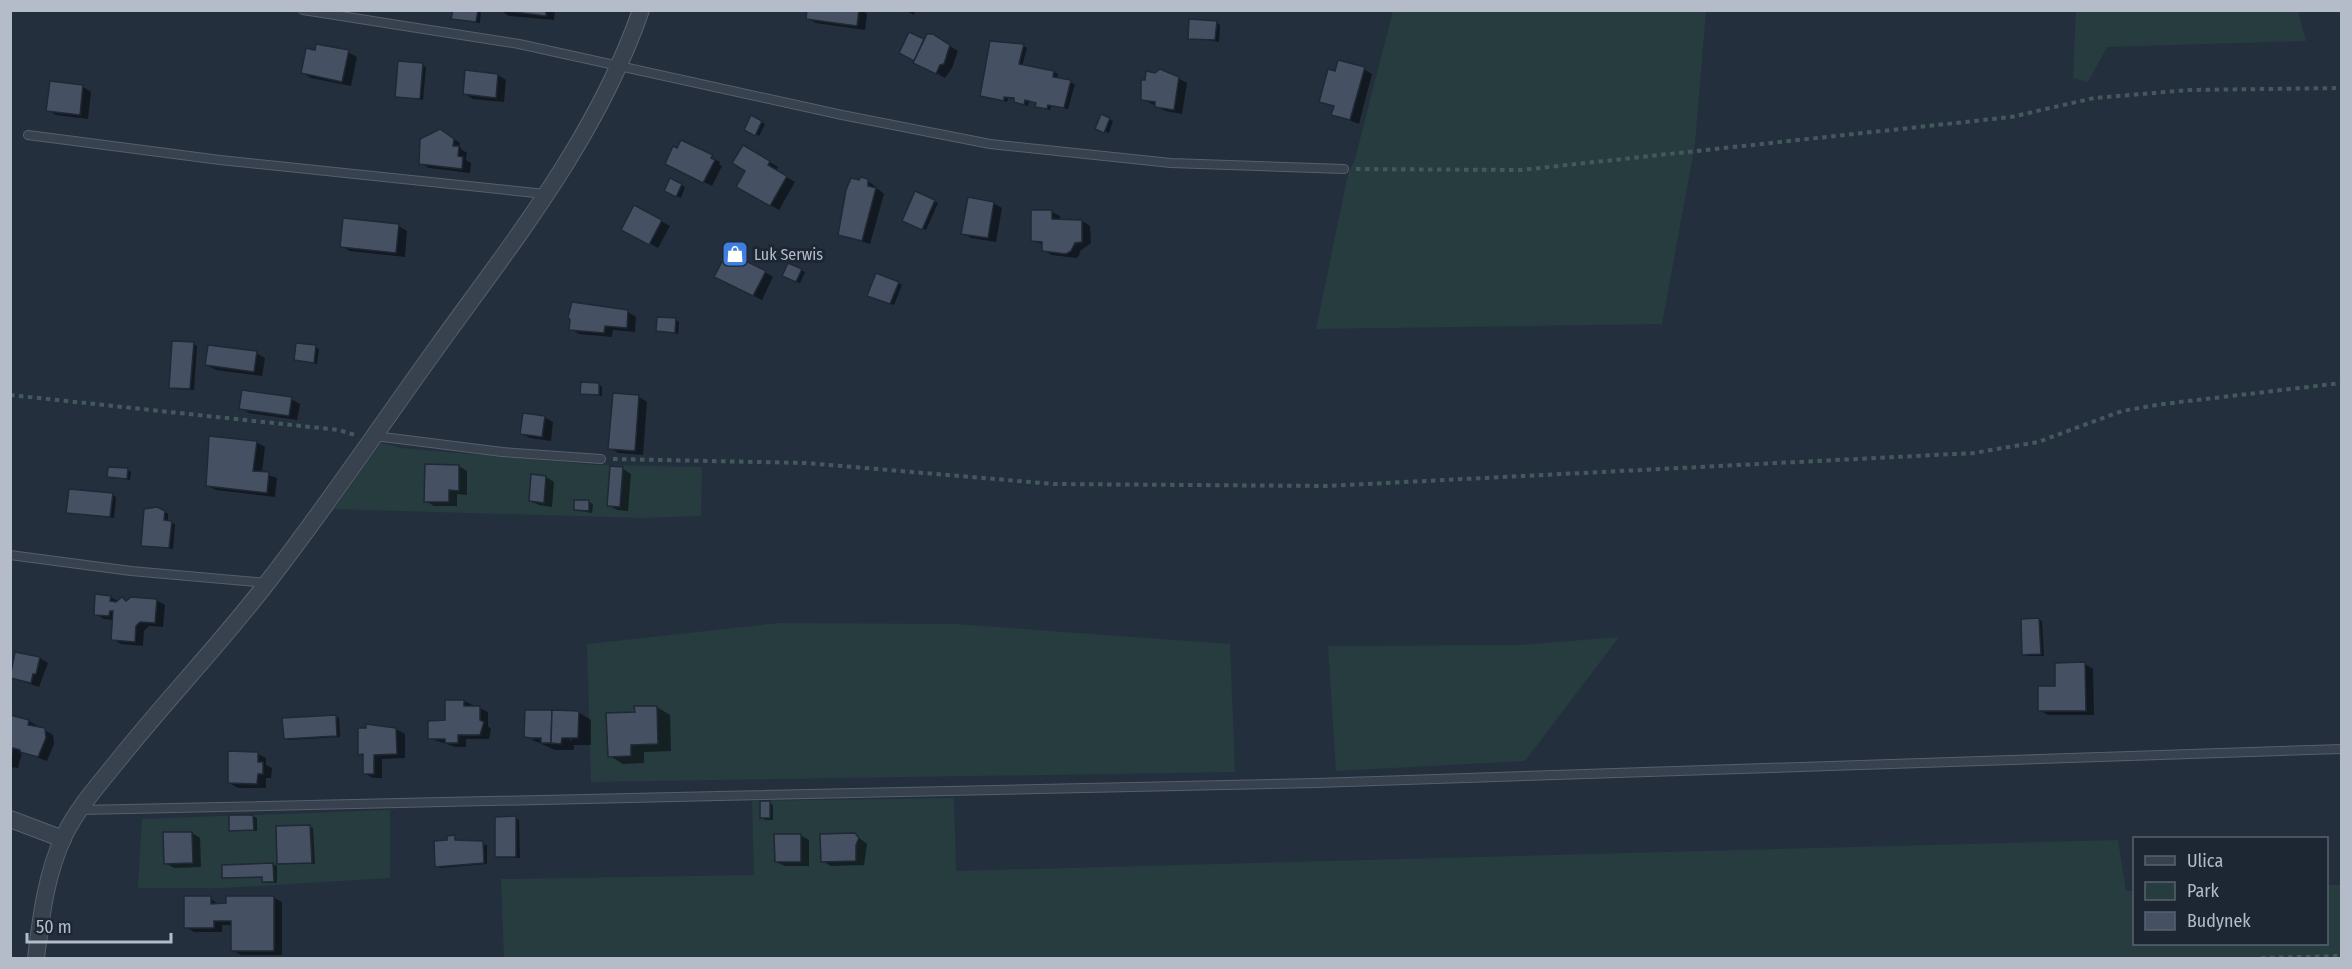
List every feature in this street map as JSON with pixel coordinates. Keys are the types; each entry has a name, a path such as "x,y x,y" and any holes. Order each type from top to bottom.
{"street":[{"path":"36,958 46,893 63,838 79,810 171,696 215,648 267,583 373,438 545,194 598,113 621,65 641,10"},
{"path":"10,819 63,838"}],"lane":[{"path":"303,10 519,44 842,115 990,144 1171,162 1344,169"},
{"path":"28,135 220,160 545,194"},
{"path":"373,438 502,452 601,459"},
{"path":"10,555 131,571 267,583"},
{"path":"79,810 1316,783 2342,749"}],"path":[{"path":"1344,169 1521,170 2011,117 2094,98 2189,90 2342,88"},
{"path":"601,459 806,463 1054,484 1327,486 1434,483 1974,453 2038,442 2132,409 2342,383"},
{"path":"10,395 339,430 373,438"},
{"path":"2260,958 2342,956"}],"green space":[{"path":"1393,11 1706,11 1695,144 1662,324 1316,329 1348,174 1355,159"},
{"path":"2076,11 2298,11 2306,41 2107,47 2088,82 2073,78"},
{"path":"381,443 401,448 597,465 702,467 701,516 642,518 334,509"},
{"path":"779,623 955,624 1230,644 1235,772 591,782 587,644"},
{"path":"1619,637 1525,761 1336,771 1328,646 1520,645"},
{"path":"954,798 956,871 2118,840 2126,891 2133,891 2133,945 2328,945 2328,885 2341,885 2342,958 504,958 501,879 754,875 752,801"},
{"path":"390,810 390,878 223,888 138,888 142,819"}],"building":[{"path":"453,10 478,10 476,22 451,19"},
{"path":"499,10 546,10 546,16"},
{"path":"807,10 859,10 857,26 806,19"},
{"path":"1189,19 1217,21 1215,40 1188,39"},
{"path":"909,32 924,39 914,61 899,53"},
{"path":"927,34 933,34 950,45 944,64 940,65 936,74 913,63"},
{"path":"990,41 1024,44 1019,64 1054,71 1053,77 1071,80 1064,108 1048,105 1047,109 1035,107 1036,103 1025,100 1024,105 1014,102 1014,98 1004,97 1004,101 980,96"},
{"path":"316,44 349,50 342,82 301,73 306,48 315,50"},
{"path":"1338,60 1365,67 1350,120 1331,115 1334,106 1319,102 1328,69 1335,71"},
{"path":"398,61 423,63 420,99 395,97"},
{"path":"1160,69 1179,77 1174,110 1155,107 1155,102 1141,100 1141,80 1145,80 1146,71 1155,73"},
{"path":"465,70 498,74 496,98 463,94"},
{"path":"50,81 83,85 80,115 46,111"},
{"path":"1101,114 1110,118 1104,133 1095,129"},
{"path":"751,115 762,121 755,136 744,130"},
{"path":"440,129 454,139 453,146 459,146 458,156 463,157 462,169 419,164 420,139"},
{"path":"681,140 713,155 711,158 715,160 703,183 665,164 673,146 677,148"},
{"path":"743,145 770,161 768,165 787,176 770,206 736,187 745,171 732,163"},
{"path":"861,177 868,179 868,186 876,188 862,241 838,235 846,190 851,178 859,180"},
{"path":"670,178 682,184 676,197 664,191"},
{"path":"915,191 935,200 922,230 902,221"},
{"path":"968,197 994,202 988,238 961,234"},
{"path":"634,205 662,220 649,245 621,230"},
{"path":"1031,210 1052,210 1052,219 1082,220 1082,242 1075,243 1071,251 1066,254 1042,251 1042,242 1031,241"},
{"path":"343,218 399,224 396,253 340,247"},
{"path":"727,252 766,271 753,296 714,277"},
{"path":"788,263 802,269 796,282 782,276"},
{"path":"876,273 899,282 890,304 867,296"},
{"path":"572,302 628,310 627,328 605,326 604,333 569,330 568,317"},
{"path":"657,317 676,318 675,333 656,331"},
{"path":"172,341 194,342 190,389 169,388"},
{"path":"296,343 316,345 314,363 294,360"},
{"path":"208,345 257,351 254,372 205,365"},
{"path":"581,382 599,383 599,395 580,394"},
{"path":"242,390 292,397 289,416 239,409"},
{"path":"613,393 639,395 635,451 608,449"},
{"path":"523,413 545,416 542,437 520,434"},
{"path":"209,436 257,441 253,471 269,472 267,493 206,486"},
{"path":"425,464 459,465 459,491 449,490 449,502 424,502"},
{"path":"610,466 623,467 620,507 607,506"},
{"path":"108,467 128,468 127,479 107,477"},
{"path":"531,474 546,476 544,503 529,501"},
{"path":"69,489 113,493 110,517 66,513"},
{"path":"574,500 589,500 589,511 574,510"},
{"path":"157,507 165,511 164,520 172,521 169,548 141,546 144,509"},
{"path":"95,594 111,596 110,601 116,602 122,597 126,601 131,597 157,599 155,623 140,622 136,626 135,642 111,640 113,611 110,611 109,616 94,615"},
{"path":"2039,618 2041,654 2022,655 2021,619"},
{"path":"15,652 40,657 31,683 10,678"},
{"path":"2085,662 2086,711 2038,711 2038,686 2055,686 2055,663"},
{"path":"445,700 464,700 464,706 480,706 480,720 484,722 480,735 458,735 458,743 445,743 445,739 428,739 428,721 445,720"},
{"path":"634,706 657,706 658,744 631,745 631,756 608,757 606,713 635,712"},
{"path":"525,710 552,710 551,743 541,743 541,738 532,738 533,741 531,738 524,737"},
{"path":"552,710 579,711 578,738 571,738 571,741 570,738 562,738 561,744 551,743"},
{"path":"10,715 29,720 28,725 45,728 46,738 38,757 13,748 10,762"},
{"path":"336,715 337,736 284,739 282,718"},
{"path":"366,724 396,728 397,754 374,755 374,774 363,774 363,754 358,755 358,728 366,728"},
{"path":"228,751 258,752 258,762 263,762 263,774 258,774 257,784 228,783"},
{"path":"760,801 770,801 770,818 760,818"},
{"path":"229,815 253,815 254,830 229,831"},
{"path":"516,816 516,857 495,857 495,817"},
{"path":"310,825 312,863 277,864 276,826"},
{"path":"163,832 192,832 193,863 164,864"},
{"path":"855,833 859,838 856,845 856,861 821,862 820,834"},
{"path":"774,834 801,834 801,862 775,862"},
{"path":"455,835 455,840 483,841 484,863 435,867 434,841 447,840 447,836"},
{"path":"273,863 274,882 262,882 262,877 222,878 222,865"},
{"path":"184,896 211,896 211,904 226,903 226,896 274,896 274,951 231,951 231,921 214,921 214,928 184,928"}],"place":[{"name":"Luk Serwis","path":"735,254"}]}
